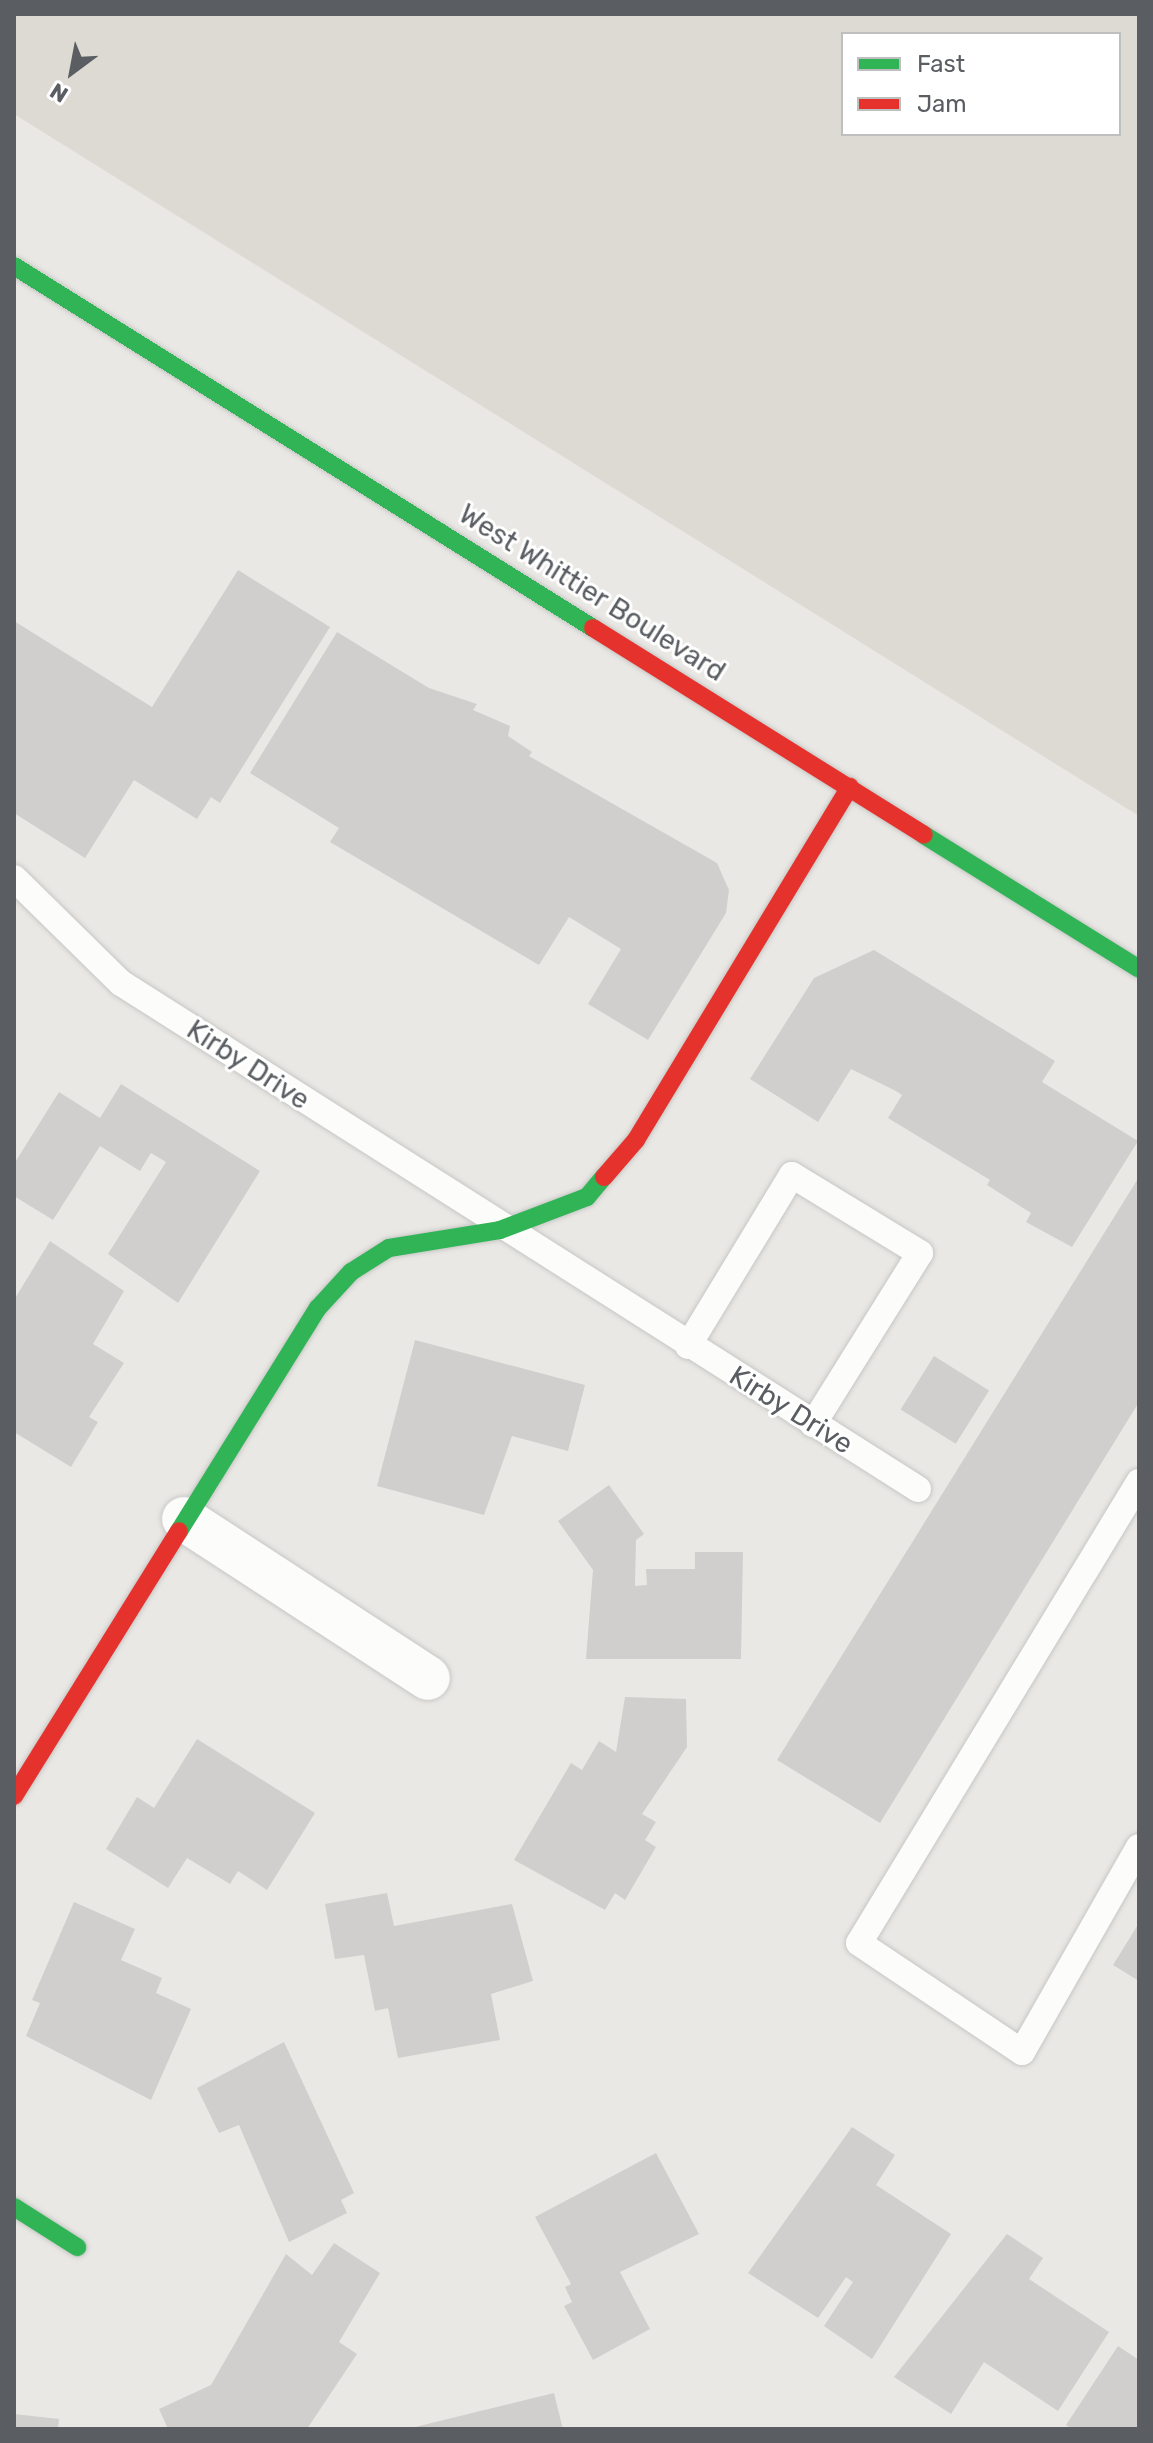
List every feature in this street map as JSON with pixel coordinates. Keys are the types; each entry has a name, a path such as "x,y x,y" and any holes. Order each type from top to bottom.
{"street":[{"name":"West Whittier Boulevard","path":"14,266 1139,969"},
{"path":"14,1796 318,1308 351,1272 389,1248 500,1230 587,1197 636,1140 850,787"},
{"path":"184,1519 428,1678"},
{"path":"14,2207 77,2247"}],"lane":[{"name":"Kirby Drive","path":"14,878 121,983 500,1230 918,1489"},
{"path":"688,1346 792,1175 920,1253 813,1424"},
{"path":"1139,1482 859,1943 1022,2052 1139,1847"}],"shaded area":[{"path":"14,14 1139,14 1139,816 14,114"}],"building":[{"path":"238,570 330,627 220,803 211,797 197,819 134,780 85,858 14,813 14,621 152,707"},
{"path":"337,632 429,688 477,704 473,710 510,726 508,736 532,752 529,756 717,863 729,890 726,913 648,1040 588,1004 621,949 569,917 539,965 330,842 339,828 250,773"},
{"path":"874,950 1055,1061 1042,1082 1138,1141 1072,1247 1026,1222 1031,1213 987,1185 990,1180 888,1118 902,1095 894,1090 851,1069 818,1122 750,1079 814,978"},
{"path":"121,1084 260,1171 178,1303 108,1254 166,1162 151,1153 140,1171 100,1146 53,1220 14,1196 14,1164 59,1092 100,1118"},
{"path":"1139,1177 1139,1402 880,1823 777,1760"},
{"path":"50,1241 124,1291 93,1344 124,1363 89,1417 98,1422 71,1467 14,1432 14,1300"},
{"path":"415,1340 585,1385 568,1451 512,1436 484,1515 377,1486"},
{"path":"934,1356 989,1390 956,1444 901,1409"},
{"path":"609,1485 644,1534 636,1540 635,1586 647,1585 646,1569 695,1569 695,1552 743,1552 741,1659 586,1659 593,1570 558,1521"},
{"path":"625,1697 686,1699 687,1747 642,1814 656,1822 645,1840 656,1847 625,1900 615,1893 605,1910 514,1860 571,1763 582,1770 599,1741 616,1752"},
{"path":"197,1739 315,1813 267,1890 238,1871 230,1884 187,1858 168,1888 106,1849 137,1797 154,1808"},
{"path":"387,1893 394,1926 512,1904 533,1981 491,1994 500,2040 398,2058 388,2008 375,2011 364,1955 335,1959 325,1904"},
{"path":"74,1902 135,1929 121,1960 162,1978 156,1993 191,2009 151,2100 26,2036 40,2003 32,2000"},
{"path":"1139,1923 1139,1981 1113,1965"},
{"path":"284,2042 354,2193 341,2200 347,2213 289,2242 239,2125 219,2133 197,2088"},
{"path":"852,2127 895,2155 876,2185 951,2234 872,2359 824,2326 853,2282 846,2277 818,2318 748,2273"},
{"path":"656,2153 699,2234 620,2272 650,2329 593,2360 564,2306 572,2302 565,2287 571,2284 535,2217"},
{"path":"1007,2234 1043,2258 1029,2279 1109,2332 1058,2411 984,2362 951,2414 894,2377"},
{"path":"334,2243 380,2273 339,2342 357,2354 307,2429 168,2429 159,2409 211,2385 286,2254 312,2275"},
{"path":"1118,2346 1139,2360 1139,2429 1072,2429 1066,2425"},
{"path":"554,2393 563,2429 411,2429 411,2428"},
{"path":"14,2414 59,2419 58,2429 14,2429"}],"traffic: fast":[{"path":"14,266 593,628"},
{"path":"924,835 1139,969"},
{"path":"179,1531 318,1308 351,1272 389,1248 500,1230 587,1197 604,1177"},
{"path":"14,2207 77,2247"}],"traffic: jam":[{"path":"593,628 924,835"},
{"path":"604,1177 636,1140 850,787"},
{"path":"14,1796 179,1531"}]}
